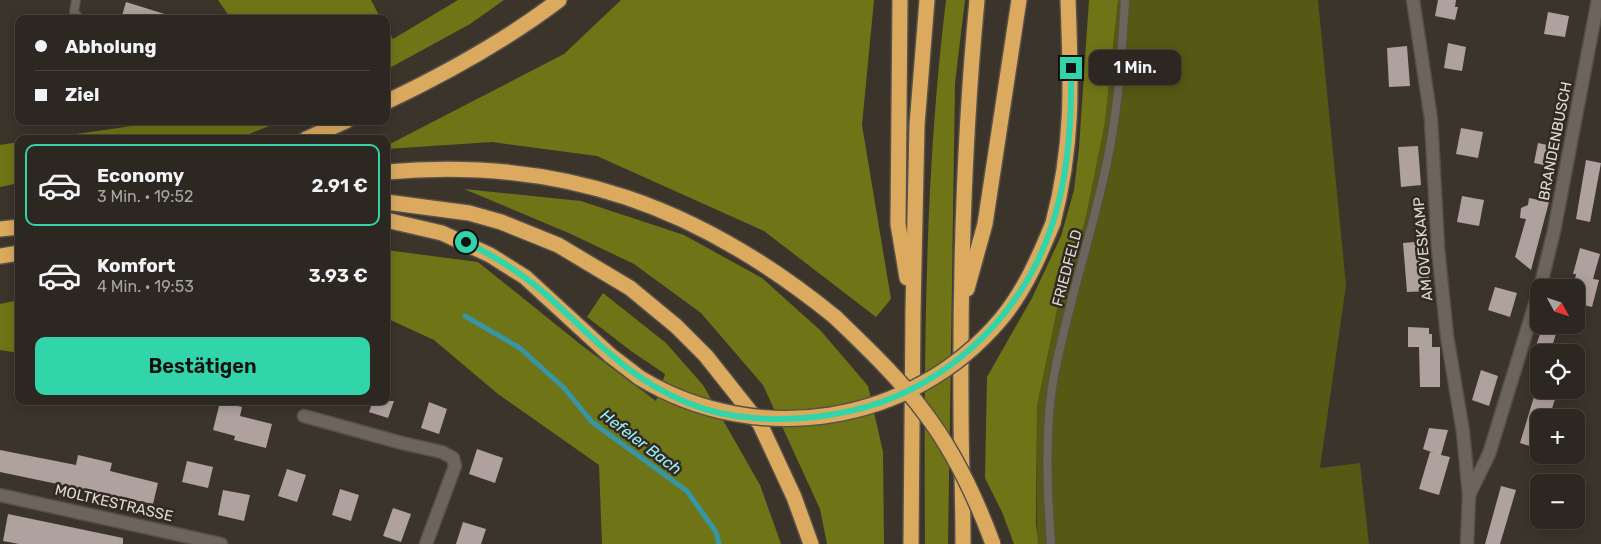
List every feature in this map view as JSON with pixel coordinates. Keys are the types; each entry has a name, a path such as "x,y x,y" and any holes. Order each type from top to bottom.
{"highway":[{"path":"390,100 463,64 509,36 559,0"},
{"path":"900,0 898,224 913,311"},
{"path":"911,544 917,125 927,0"},
{"path":"963,544 961,312 967,126 977,0"},
{"path":"961,312 985,224 1019,0"},
{"path":"390,221 442,233 490,255 524,277 554,302 610,355 640,378 689,403 738,415 806,418 872,406 904,393 932,378 961,358 1001,319 1036,265 1053,223 1062,188 1071,118 1068,0"},
{"path":"315,135 337,125"},
{"path":"390,172 419,169 466,170 532,175 613,192 695,224 744,251 792,282 835,317 860,341 924,411 944,442 968,488 993,544"},
{"path":"390,203 469,213 502,222 558,245 630,288 676,326 706,356 760,424 794,497 811,544"},
{"path":"0,229 15,227"},
{"path":"0,256 15,254"}],"street":[{"name":"AM OVESKAMP","path":"1413,0 1431,119 1444,306 1463,432 1469,496"},
{"name":"BRANDENBUSCH","path":"1542,279 1554,230 1598,0"},
{"name":"BRANDENBUSCH","path":"1467,544 1469,496 1489,454 1530,319"},
{"path":"304,416 442,452 453,458 455,466 426,544"},
{"name":"MOLTKESTRASSE","path":"0,495 221,544"}],"lane":[{"path":"76,0 74,12 77,15"},
{"name":"FRIEDFELD","path":"1051,544 1048,488 1049,435 1055,372 1110,146 1120,68 1125,0"}],"green space":[{"path":"1118,0 1318,0 1346,285 1320,468 1360,463 1369,544 1037,544 1037,406 1057,310 1105,122"}],"shaded area":[{"path":"218,0 371,0 379,15 228,15"},
{"path":"458,0 504,0 470,24 390,68 390,34 393,39"},
{"path":"621,0 874,0 862,125 891,299 876,317 764,231 597,156 492,142 390,149 390,144 564,54"},
{"path":"946,0 965,0 955,83 948,544 925,544 925,340 929,204 933,135"},
{"path":"1089,0 1118,0 1105,122 1085,220 1057,310 1037,406 1036,524 1038,544 1014,544 1002,512 985,478 987,377 1032,298 1061,236 1074,190 1079,148"},
{"path":"139,125 272,125 246,135 69,135"},
{"path":"15,143 15,184 0,187 0,145"},
{"path":"464,189 581,201 684,235 762,278 821,331 868,386 883,452 884,544 827,544 820,509 763,385 701,313 634,264 571,234"},
{"path":"390,251 478,262 580,344 656,401 665,374 587,317 603,293 666,343 703,385 760,485 781,544 602,544 599,465 498,394 434,340 390,320"},
{"path":"15,301 15,352 0,350 0,304"}],"building":[{"path":"1438,0 1456,0 1455,7 1458,7 1455,20 1435,16"},
{"path":"126,2 168,15 122,15"},
{"path":"1548,12 1569,16 1565,37 1544,34"},
{"path":"1448,43 1466,47 1462,71 1444,68"},
{"path":"1407,46 1410,86 1389,87 1387,48"},
{"path":"1461,128 1483,132 1478,158 1456,154"},
{"path":"1538,143 1557,147 1553,167 1534,163"},
{"path":"1418,146 1421,185 1401,187 1398,147"},
{"path":"1586,160 1601,163 1590,222 1576,219"},
{"path":"1462,196 1484,200 1479,226 1457,222"},
{"path":"1529,198 1549,202 1531,270 1515,257 1526,219 1520,218 1521,208 1528,205"},
{"path":"1426,241 1430,291 1407,292 1403,243"},
{"path":"1580,248 1600,254 1593,279 1599,280 1592,307 1585,305 1585,279 1575,279 1576,274 1573,274"},
{"path":"1495,287 1517,293 1510,317 1488,310"},
{"path":"1408,327 1429,328 1429,334 1432,334 1432,347 1440,347 1440,387 1420,387 1419,347 1408,347"},
{"path":"1540,334 1556,334 1553,344 1537,344"},
{"path":"1481,370 1498,376 1489,406 1472,400"},
{"path":"1533,399 1555,399 1552,409 1530,409"},
{"path":"390,401 394,401 388,418 369,412 372,405 390,405"},
{"path":"429,402 447,409 439,434 421,428"},
{"path":"219,405 242,407 240,416 272,424 266,448 234,440 235,436 213,430"},
{"path":"1530,410 1530,446 1520,443"},
{"path":"1429,428 1448,430 1441,455 1450,457 1439,495 1419,489 1430,452 1434,453 1423,449"},
{"path":"477,449 503,458 495,483 469,474"},
{"path":"0,450 76,465 78,455 112,463 110,471 158,483 153,504 0,472"},
{"path":"187,461 213,467 208,488 182,482"},
{"path":"287,469 306,475 297,502 278,496"},
{"path":"1501,486 1516,490 1500,544 1485,544"},
{"path":"340,489 359,495 351,521 332,515"},
{"path":"223,490 250,495 244,521 218,515"},
{"path":"393,508 411,514 401,542 383,536"},
{"path":"8,514 123,538 123,544 19,544 3,541"},
{"path":"463,522 486,529 481,544 456,544"}],"waterway":[{"name":"Hefeler Bach","path":"465,316 520,348 564,388 592,422 687,491 716,532 719,544"}],"route":[{"path":"466,242 512,268 524,277 554,302 581,330 640,378 689,403 709,410 738,415 791,419 839,414 872,406 904,393 932,378 961,358 1001,319 1014,302 1036,265 1053,223 1062,188 1071,118 1071,68"}]}
